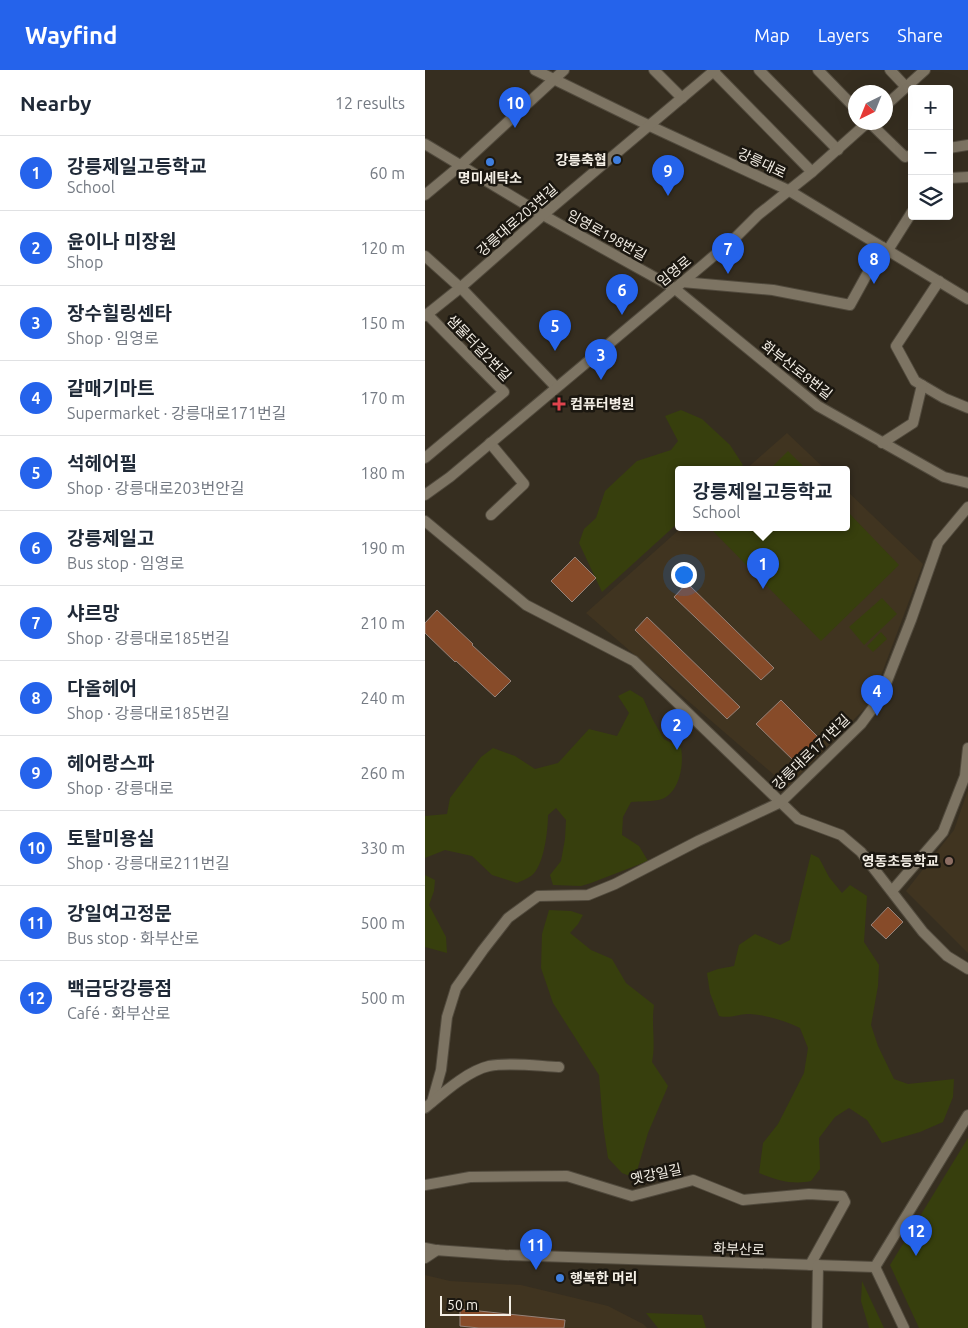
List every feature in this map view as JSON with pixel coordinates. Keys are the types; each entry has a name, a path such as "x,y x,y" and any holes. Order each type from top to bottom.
{"street":[{"name":"강릉대로","path":"535,70 788,190 968,299"},
{"path":"425,195 461,165 564,70"},
{"path":"654,70 683,98"},
{"path":"714,70 812,172"},
{"name":"강릉대로203번길","path":"426,315 714,70"},
{"path":"759,70 838,150"},
{"path":"818,70 848,101"},
{"path":"890,70 906,86"},
{"path":"893,98 925,70"},
{"name":"임영로","path":"425,495 451,477 860,130"},
{"path":"877,130 905,157 908,157"},
{"name":"임영로198번길","path":"425,144 543,215 678,285"},
{"path":"953,147 968,145"},
{"path":"953,178 968,177"},
{"path":"678,285 773,290 850,306 885,249 908,217"},
{"path":"425,256 460,288 556,387"},
{"path":"939,281 896,346 915,381 944,398 968,408"},
{"name":"화부산로8번길","path":"678,285 818,406 944,478 968,483"},
{"name":"샘물터길2번길","path":"425,458 504,392 426,315"},
{"path":"882,442 913,423 922,385"},
{"path":"490,443 524,484 491,516"},
{"name":"강릉대로171번길","path":"428,1105 441,1070 447,1017 456,988 508,918 538,896 588,895 615,884 698,841 781,802 861,724 875,705 887,681 905,638 938,543 968,507"},
{"path":"425,521 526,605 634,661 797,819 841,835 861,852 923,932 947,956 968,969"},
{"path":"892,891 943,832 965,776 968,748"},
{"path":"428,1105 459,1081 489,1066 526,1065 559,1067"},
{"path":"904,1328 875,1267 968,1115"},
{"name":"옛강일길","path":"425,1185 470,1176 567,1176 632,1196 693,1180 743,1200 809,1194 843,1196 845,1202 814,1265"},
{"name":"화부산로","path":"425,1248 505,1255 875,1267"},
{"path":"425,1258 437,1250"},
{"path":"814,1265 817,1328"}],"shaded area":[{"path":"787,433 822,466 750,466"},
{"path":"850,494 923,564 871,702 788,787 586,613 678,531 850,531"},
{"name":"영동초등학교","path":"968,790 968,953 906,891 954,830"},
{"path":"425,1275 450,1281 521,1285 608,1306 643,1324 647,1328 425,1328"}],"green space":[{"path":"681,410 702,419 730,445 743,465 675,466 675,526 602,592 579,543 584,529 596,518 605,491 637,461 671,450 678,441 665,416"},
{"path":"788,451 803,466 773,466"},
{"path":"850,514 899,565 821,641 713,531 850,531"},
{"path":"882,598 897,614 864,645 849,627"},
{"path":"881,632 887,639 873,652 867,646"},
{"path":"630,690 643,698 664,739 681,748 682,754 679,777 673,790 659,800 631,802 623,817 622,835 639,846 648,861 581,886 553,885 550,875 561,861 566,820 556,808 548,815 546,839 539,865 531,876 517,883 492,875 472,856 445,850 425,858 425,816 447,814 450,798 481,757 493,748 515,756 535,769 558,763 589,729 617,736 629,713 618,696"},
{"path":"811,854 819,858 829,877 842,893 850,885 867,896 864,942 879,965 878,986 871,1025 878,1046 894,1079 908,1084 954,1079 953,1097 943,1122 920,1132 882,1143 867,1120 849,1108 835,1117 819,1138 820,1169 811,1181 791,1182 778,1180 759,1173 763,1143 778,1124 804,1073 808,1048 800,1028 776,1019 756,1015 719,1016 710,993 707,973 734,966 739,945 755,934 780,945 790,940"},
{"path":"425,875 435,880 434,891 429,905 446,937 447,953 425,947"},
{"path":"549,910 571,911 583,915 570,933 591,950 612,959 626,983 654,1005 652,1062 668,1086 648,1133 635,1178 622,1173 608,1158 599,1075 553,1003 541,968 542,934"},
{"path":"968,1138 968,1328 919,1328 890,1265"},
{"path":"862,1281 884,1328 869,1328 861,1301"},
{"path":"646,1313 702,1315 706,1328 658,1328"}],"building":[{"path":"575,557 596,578 572,602 551,581"},
{"path":"687,583 774,668 761,680 674,597"},
{"path":"437,610 511,681 495,697 425,633 425,623"},
{"path":"647,617 740,707 727,719 635,630"},
{"path":"781,700 820,739 797,764 756,724"},
{"path":"888,907 903,922 886,939 871,925"},
{"path":"460,1309 565,1320 564,1328 479,1328 460,1326"}],"place":[{"name":"토탈미용실","path":"515,128"},
{"name":"강릉축협","path":"617,160"},
{"name":"명미세탁소","path":"490,162"},
{"name":"헤어랑스파","path":"668,196"},
{"name":"샤르망","path":"728,274"},
{"name":"다올헤어","path":"874,284"},
{"name":"강릉제일고","path":"622,315"},
{"name":"석헤어필","path":"555,351"},
{"name":"장수힐링센타","path":"601,380"},
{"name":"컴퓨터병원","path":"559,404"},
{"name":"강릉제일고등학교","path":"763,589"},
{"name":"갈매기마트","path":"877,716"},
{"name":"윤이나 미장원","path":"677,750"},
{"name":"영동초등학교","path":"949,861"},
{"name":"백금당강릉점","path":"916,1256"},
{"name":"강일여고정문","path":"536,1270"},
{"name":"행복한 머리","path":"560,1278"}]}
